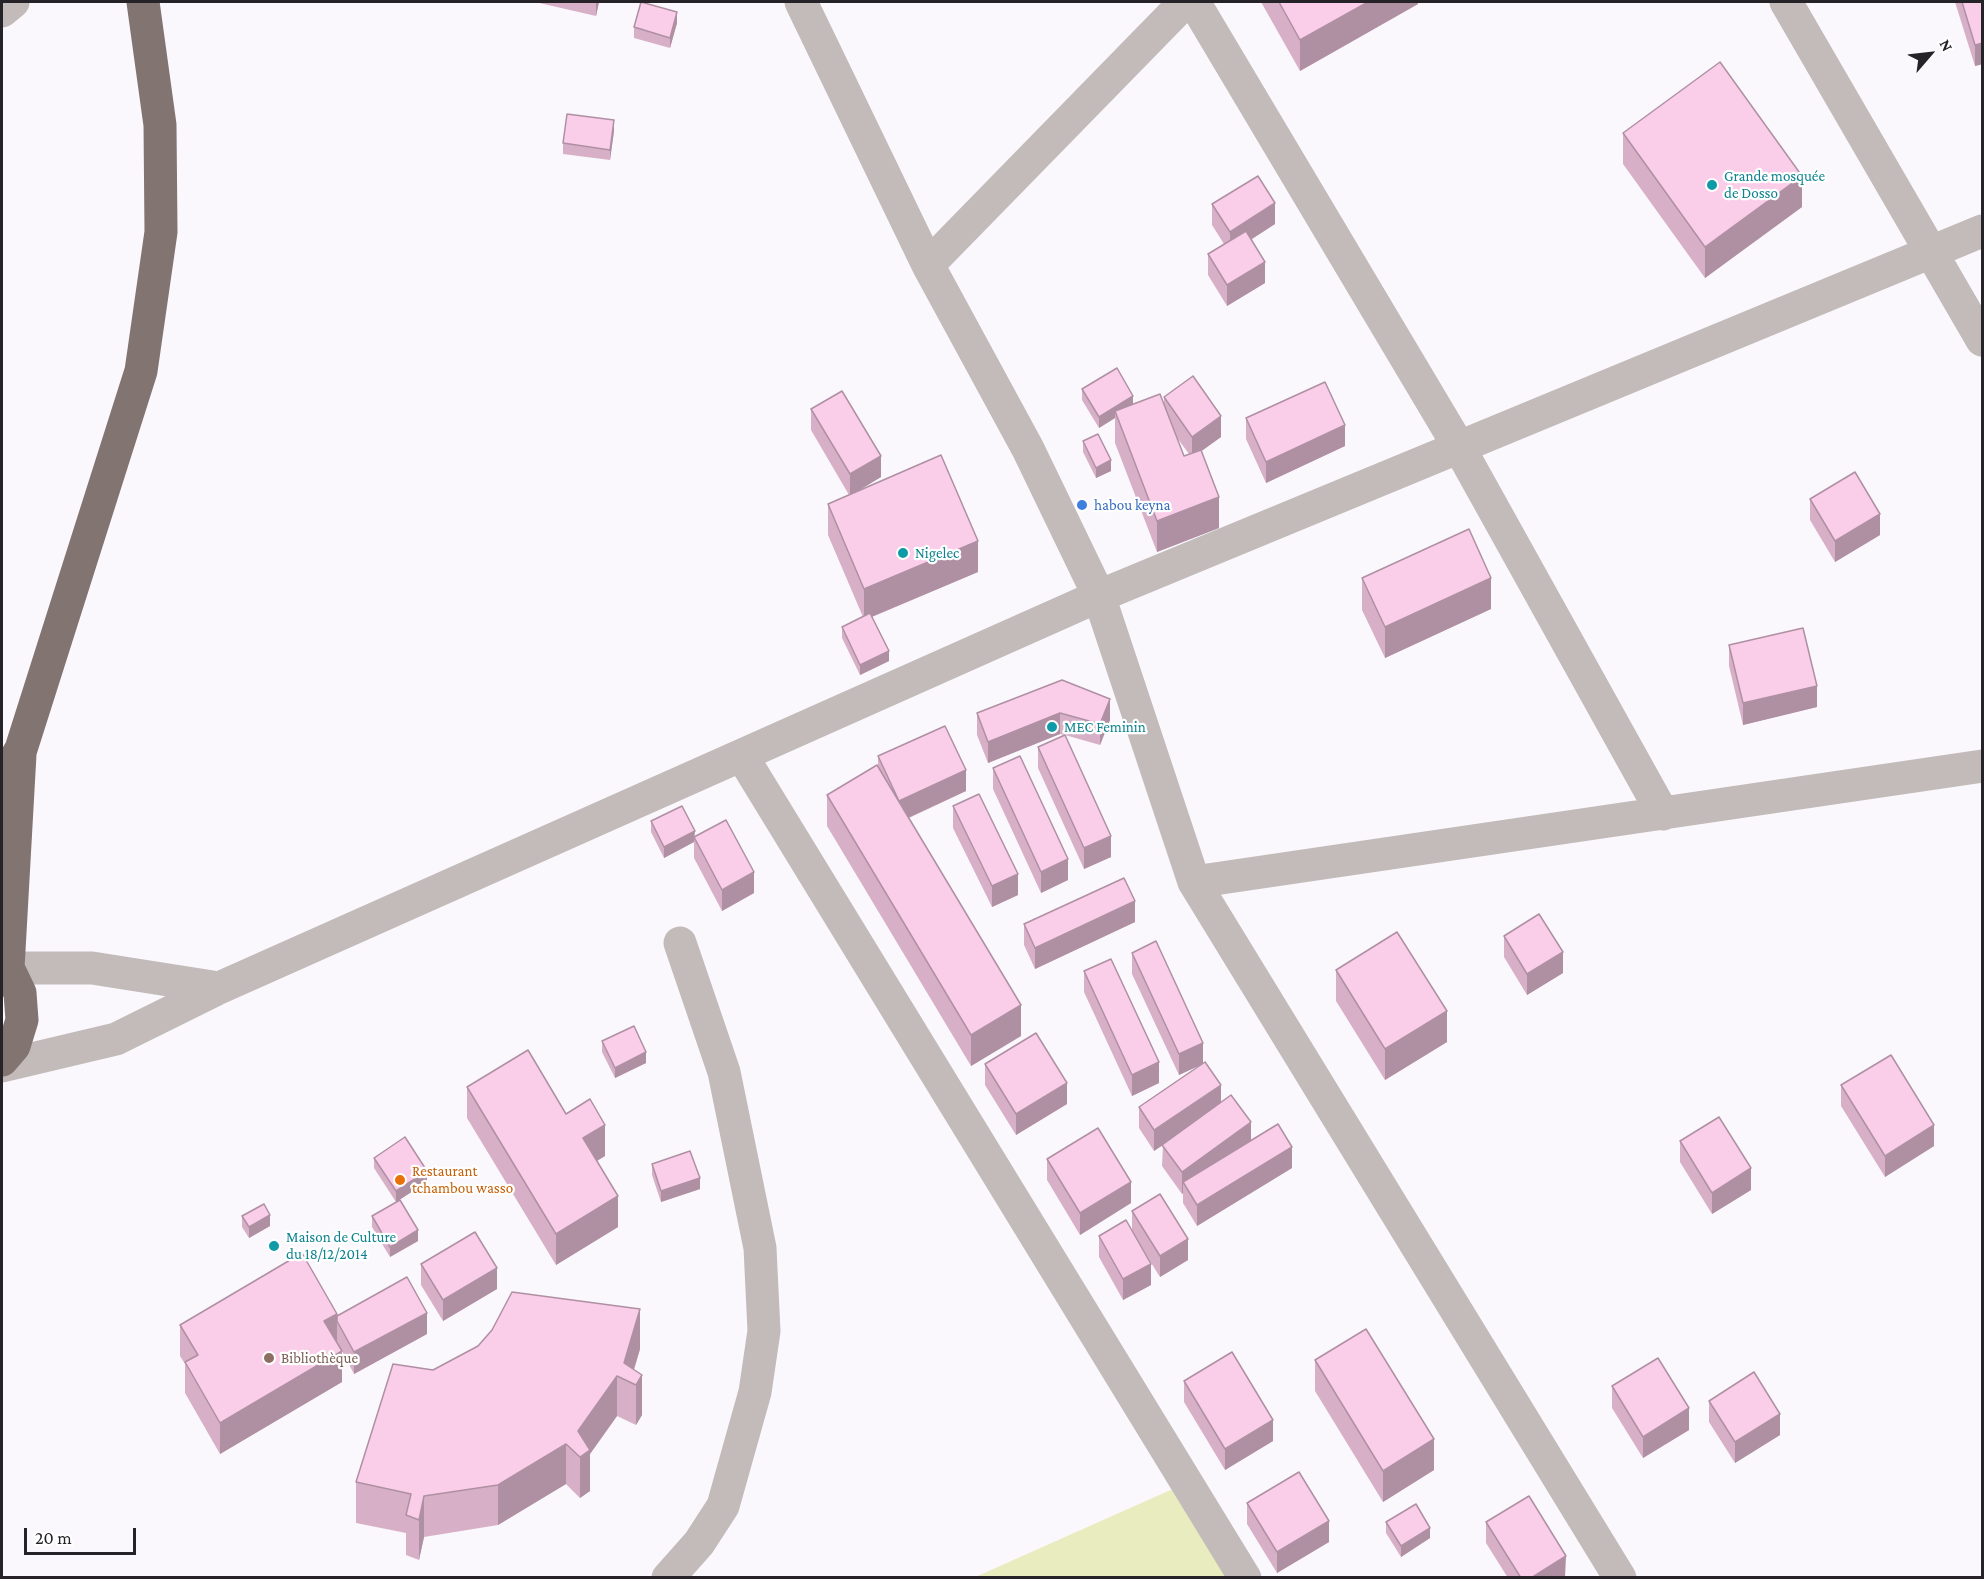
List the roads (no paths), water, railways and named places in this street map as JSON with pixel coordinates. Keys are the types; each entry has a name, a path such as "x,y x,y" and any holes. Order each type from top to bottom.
{"highway":[{"path":"2,782 21,749 141,371 161,232 160,124 143,2"},
{"path":"2,1060 14,1046 22,1020 20,993 5,965 21,749"}],"street":[{"path":"2,11 13,2"},
{"path":"801,2 928,265 1028,449 1099,596 1194,882 1620,1578"},
{"path":"928,265 1185,2"},
{"path":"1194,2 1459,447 1663,814"},
{"path":"1786,2 1930,253 1983,340"},
{"path":"2,1066 116,1039 219,988 1099,596 1983,231"},
{"path":"741,756 1245,1578"},
{"path":"1194,882 1983,766"},
{"path":"668,1578 699,1543 723,1506 755,1392 764,1331 760,1248 727,1084 680,944"},
{"path":"5,965 92,968 219,988"}],"place":[{"name":"Grande mosquée de Dosso","path":"1712,185"},
{"name":"habou keyna","path":"1082,505"},
{"name":"Nigelec","path":"903,553"},
{"name":"MEC Feminin","path":"1052,727"},
{"name":"Restaurant tchambou wasso","path":"400,1180"},
{"name":"Maison de Culture du 18/12/2014","path":"274,1246"},
{"name":"Bibliothèque","path":"269,1358"}]}
